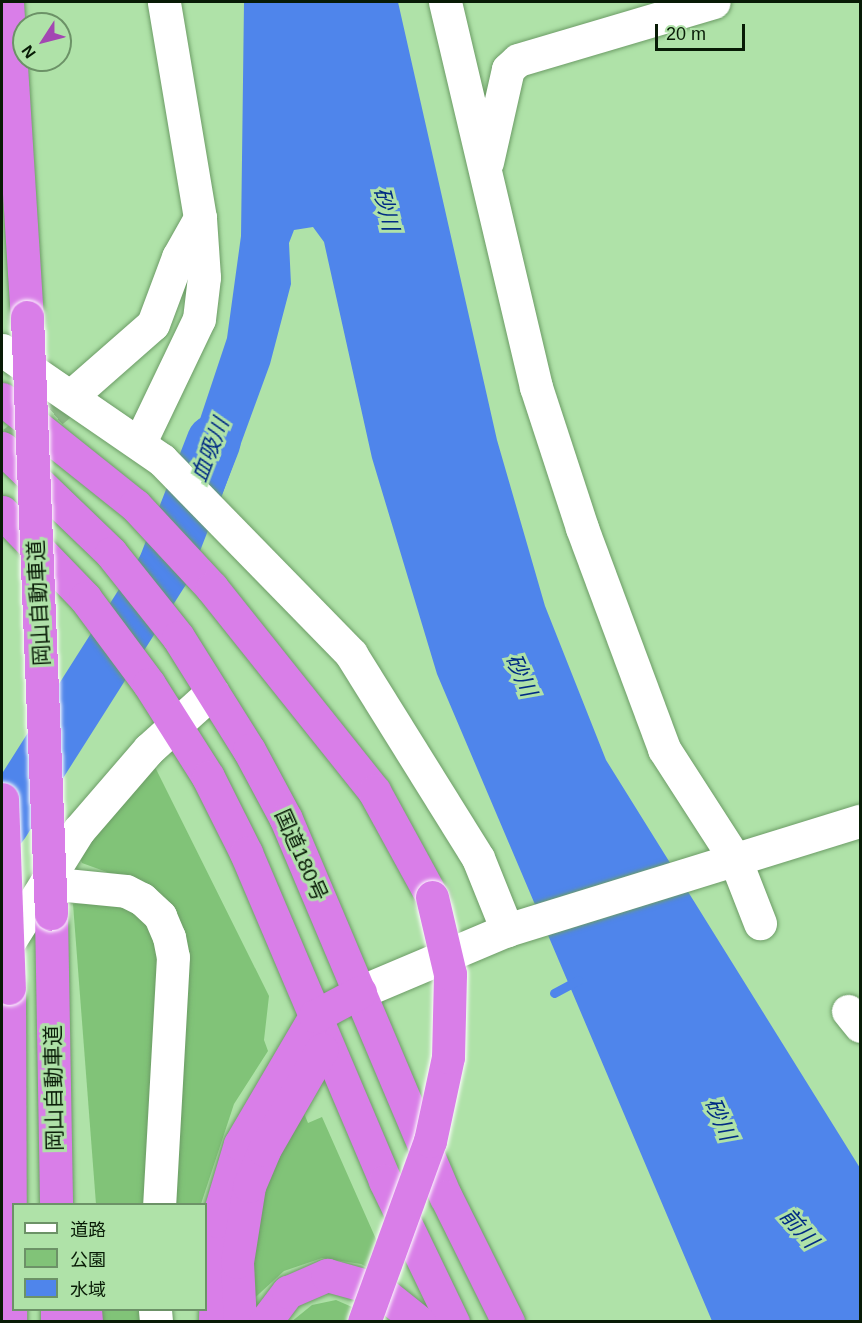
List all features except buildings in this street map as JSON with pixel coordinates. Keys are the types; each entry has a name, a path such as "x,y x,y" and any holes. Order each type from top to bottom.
{"highway":[{"name":"岡山自動車道","path":"7,2 27,317 53,982 56,1203"},
{"path":"2,399 135,505 212,588 342,746 395,824 432,897 450,974 452,1016 447,1068 430,1141 364,1322"},
{"name":"国道180号","path":"2,448 111,553 178,637 286,819 446,1197 508,1322"},
{"path":"2,512 85,598 177,724 246,853 385,1182 453,1322"},
{"name":"岡山自動車道","path":"2,799 9,988 10,1322"},
{"path":"53,982 75,1203"},
{"path":"214,1322 213,1262 226,1180 262,1103 320,1029 360,992"},
{"path":"240,1322 237,1262 249,1186 320,1029"},
{"path":"266,1322 288,1292 327,1275 378,1289 419,1322"}],"street":[{"path":"151,451 199,319 204,277 201,218 164,2"},
{"path":"445,2 536,387 610,610 664,749 730,861 760,923"},
{"path":"486,169 508,69 518,60 714,2"},
{"path":"79,389 153,324 178,257 201,218"},
{"path":"2,350 151,451 231,535 351,654 478,858 511,928"},
{"path":"2,953 48,898 79,830 177,724 212,692"},
{"path":"360,992 511,928 861,821"},
{"path":"48,898 126,891 142,899 160,916 169,937 173,957 159,1203"}],"green space":[{"path":"152,761 269,996 264,1040 268,1051 234,1104 201,1203 172,1203 181,1086 148,887 82,863 78,853"},
{"path":"119,902 133,905 160,938 146,1203 96,1203 73,904"},
{"path":"301,1106 308,1123 322,1117 395,1282 361,1264 322,1258 284,1271 247,1305 247,1276 267,1176"},
{"path":"336,1300 352,1307 348,1321 291,1322 312,1305"},
{"path":"102,1311 144,1311 145,1321 102,1321"}],"water":[{"path":"244,2 398,2 497,440 545,606 606,760 860,1168 860,1321 712,1321 437,674 372,458 324,242 313,227 294,230 289,243 291,284 270,364 221,498 186,461 227,338 241,236"}],"waterway":[{"name":"血吸川","path":"2,824 164,569 214,441"},
{"path":"554,993 578,980"}],"tunnel":[{"path":"14,442 79,389"}],"water label":[{"name":"砂川","path":"386,209"},
{"name":"砂川","path":"521,675"},
{"name":"砂川","path":"720,1119"},
{"name":"前川","path":"799,1228"}]}
